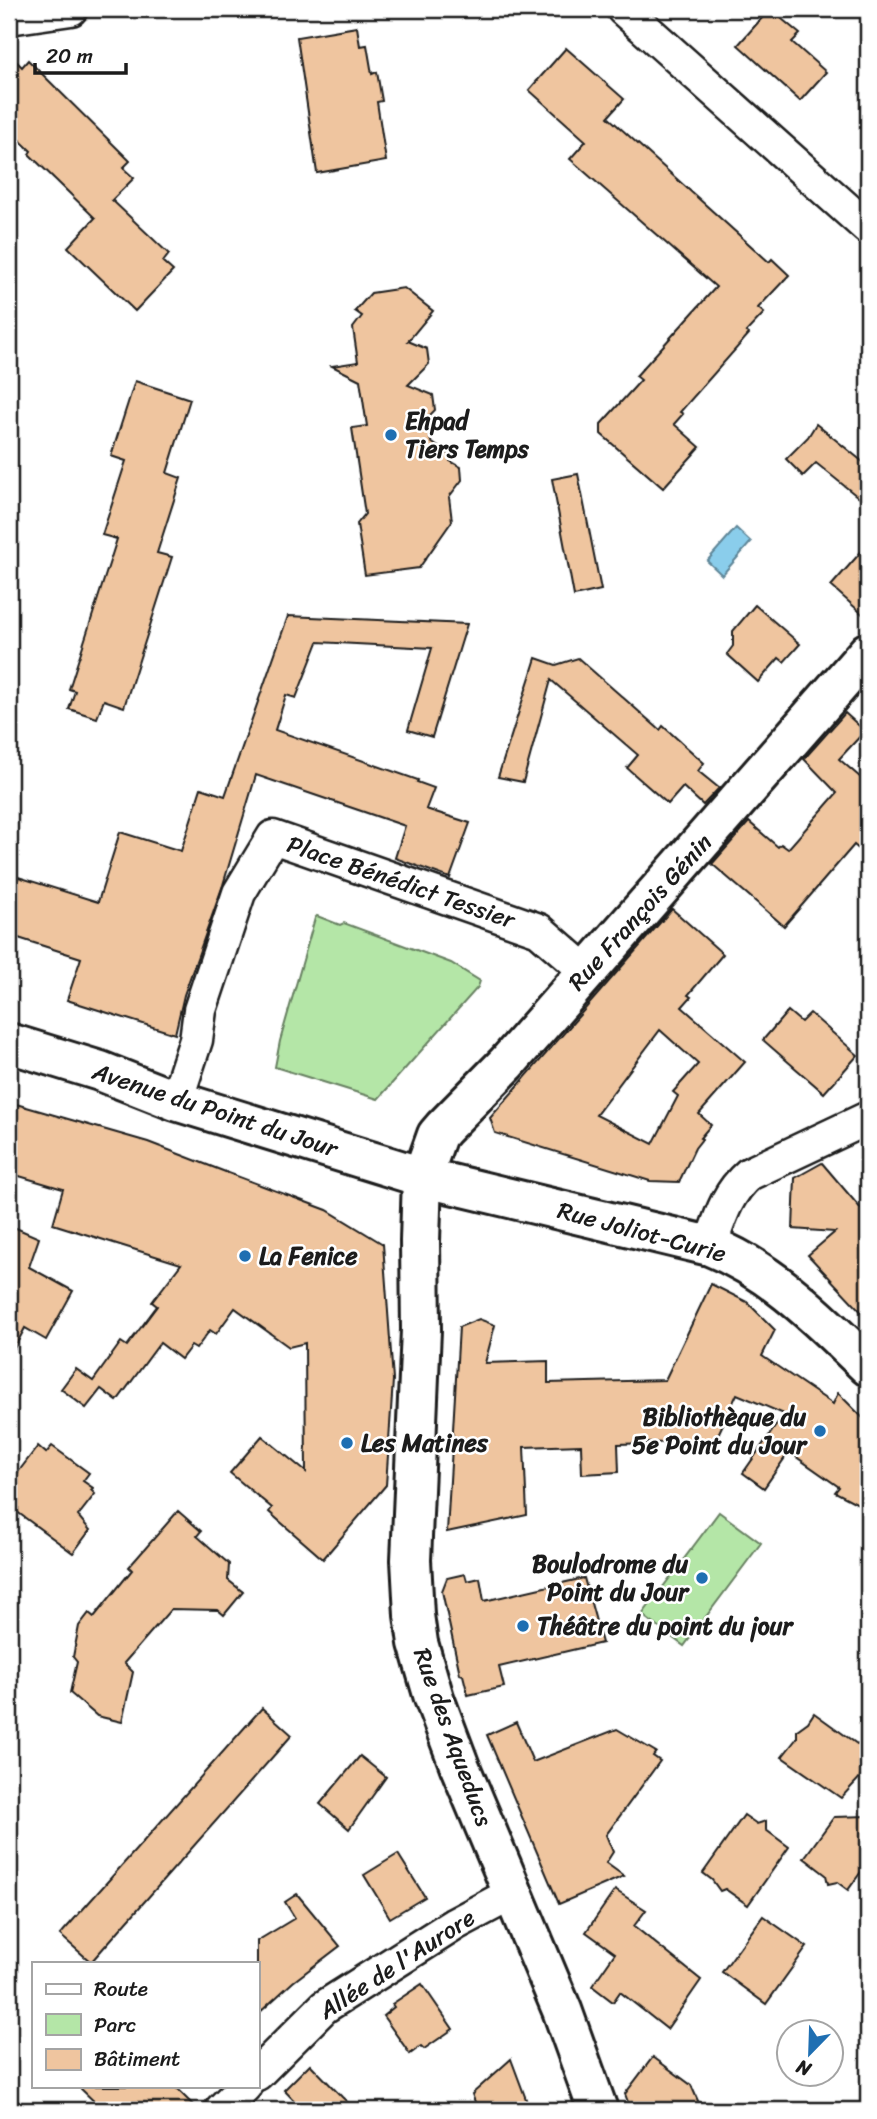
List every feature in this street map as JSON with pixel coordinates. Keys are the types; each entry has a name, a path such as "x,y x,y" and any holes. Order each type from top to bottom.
{"main road":[{"name":"Rue François Génin","path":"422,1177 437,1135 460,1107 507,1063 868,652"},
{"name":"Avenue du Point du Jour","path":"9,1043 100,1071 176,1101 422,1177"},
{"name":"Rue Joliot-Curie","path":"422,1177 710,1246 734,1255 762,1273 817,1317 868,1366"},
{"name":"Rue des Aqueducs","path":"422,1177 421,1330 411,1560 418,1643 460,1767 562,2010 597,2110"}],"street":[{"path":"9,18 71,9"},
{"path":"624,9 868,228"},
{"name":"Place Bénédict Tessier","path":"176,1101 196,1040 200,1010 239,892 273,836 539,930 586,971"},
{"path":"710,1246 723,1210 736,1186 749,1174 868,1118"},
{"name":"Allée de l'Aurore","path":"259,2072 324,2007 455,1924 513,1893"},
{"path":"221,2110 243,2088"}],"green space":[{"path":"317,916 340,925 344,923 451,963 480,981 478,987 378,1099 275,1067 280,1041"},
{"name":"Boulodrome du Point du Jour","path":"719,1512 761,1543 684,1646 642,1615"}],"water":[{"path":"736,528 751,542 722,575 707,561"}],"building":[{"path":"770,9 800,34 792,42 826,72 800,101 738,45"},
{"path":"357,27 360,46 367,45 372,74 377,72 382,101 377,102 386,161 317,173 297,37"},
{"path":"566,48 624,99 608,117 769,262 772,259 789,275 758,308 764,313 746,332 749,334 680,412 683,414 674,424 700,447 663,488 601,434 601,424 641,380 636,376 716,287 570,159 586,141 529,90"},
{"path":"9,54 22,67 28,60 130,161 123,168 134,178 112,200 169,254 163,262 173,271 135,311 68,247 95,218 29,154 31,151 9,130"},
{"name":"Ehpad Tiers Temps","path":"404,288 433,311 408,341 427,349 429,364 408,385 433,395 435,410 427,418 431,442 450,455 450,461 461,467 462,480 449,497 452,521 419,568 365,575 357,524 365,514 352,428 367,426 360,380 332,366 358,362 353,328 362,316 355,311 371,293"},
{"path":"135,381 190,399 167,473 181,478 157,553 172,557 124,707 104,700 97,718 69,709 75,691 69,689 117,539 102,535 126,461 111,456"},
{"path":"816,424 868,466 868,505 816,463 803,476 786,459 808,437"},
{"path":"578,474 601,590 574,596 552,479"},
{"path":"868,544 868,619 831,586"},
{"path":"755,605 800,644 784,662 779,658 758,682 727,654 733,646 733,631"},
{"path":"288,616 467,624 432,737 408,730 432,648 318,642 296,698 286,695 275,730 434,788 426,809 470,823 450,878 395,858 405,826 256,775 223,885 184,995 175,1034 67,1000 81,958 9,935 9,874 98,902 120,832 181,851 201,788 225,796"},
{"path":"536,658 556,665 578,658 660,730 663,726 704,763 698,771 719,788 703,805 683,787 668,804 627,768 638,755 551,680 523,782 498,777"},
{"path":"845,713 865,731 839,759 868,784 868,857 854,845 784,926 712,864 749,822 778,847 781,844 788,849 837,793 804,759"},
{"path":"672,909 723,954 688,995 691,997 682,1007 745,1062 699,1114 711,1125 700,1138 702,1139 679,1182 650,1181 495,1133 490,1118","holes":["660,1030 698,1064 673,1092 678,1096 653,1144 596,1115"]},
{"path":"788,1011 801,1022 810,1013 858,1055 824,1093 763,1040"},
{"path":"9,1102 148,1142 327,1210 383,1244 393,1380 386,1485 323,1559 269,1512 272,1508 230,1473 262,1436 306,1472 305,1343 289,1347 235,1308 216,1334 210,1330 196,1349 191,1346 181,1359 160,1343 117,1401 101,1389 86,1408 61,1389 76,1369 93,1381 121,1342 127,1346 157,1306 152,1302 181,1264 53,1224 63,1189 9,1173"},
{"path":"822,1163 862,1210 868,1204 868,1319 808,1255 835,1232 793,1229 795,1178"},
{"path":"9,1225 39,1238 29,1267 73,1291 46,1340 25,1328 9,1358"},
{"path":"711,1284 747,1302 775,1330 762,1356 833,1404 838,1393 868,1423 868,1509 835,1492 839,1487 789,1452 764,1488 743,1473 784,1414 737,1394 715,1441 618,1444 619,1472 582,1474 581,1445 524,1447 527,1515 447,1532 459,1327 479,1319 495,1325 485,1363 548,1361 548,1383 665,1380"},
{"path":"38,1446 46,1453 52,1446 89,1473 83,1481 93,1488 91,1490 95,1494 78,1516 90,1530 73,1553 9,1506 9,1484"},
{"path":"178,1511 201,1531 197,1536 229,1564 228,1580 243,1592 224,1615 218,1610 171,1609 124,1663 133,1672 122,1722 97,1716 70,1693 77,1662 73,1657 79,1626 89,1613 94,1617 132,1570 129,1567"},
{"name":"Théâtre du point du jour","path":"465,1574 467,1581 480,1578 484,1601 584,1578 602,1643 499,1667 504,1687 468,1695 463,1675 460,1674 442,1591 447,1578"},
{"path":"262,1708 292,1735 91,1962 60,1935"},
{"path":"814,1713 868,1752 865,1772 841,1798 782,1757 797,1738 797,1730 808,1722"},
{"path":"516,1722 533,1762 617,1729 656,1752 653,1756 660,1761 606,1835 613,1852 606,1863 624,1876 559,1904 487,1735"},
{"path":"360,1756 386,1777 349,1829 320,1804"},
{"path":"744,1815 757,1824 766,1821 766,1830 789,1847 748,1905 725,1889 720,1891 703,1873"},
{"path":"868,1816 868,1862 848,1890 837,1882 828,1884 826,1875 804,1858 834,1817"},
{"path":"398,1854 425,1897 390,1918 364,1875"},
{"path":"615,1890 646,1910 634,1926 701,1980 667,2029 620,1992 613,2002 592,1986 615,1953 586,1932"},
{"path":"297,1894 340,1946 293,1982 259,2013 257,1941 295,1918 285,1902"},
{"path":"763,1916 807,1947 766,2004 722,1972"},
{"path":"422,1984 453,2029 424,2049 421,2046 410,2054 383,2016 394,2007 392,2004"},
{"path":"653,2057 691,2085 702,2110 631,2110 625,2094"},
{"path":"511,2059 530,2110 478,2110 472,2094"},
{"path":"310,2064 356,2110 303,2110 284,2090"},
{"path":"80,2088 176,2088 198,2110 103,2110"}],"place":[{"name":"Ehpad Tiers Temps","path":"391,435"},
{"name":"La Fenice","path":"245,1256"},
{"name":"Bibliothèque du 5e Point du Jour","path":"820,1431"},
{"name":"Les Matines","path":"347,1443"},
{"name":"Boulodrome du Point du Jour","path":"702,1578"},
{"name":"Théâtre du point du jour","path":"523,1626"}]}
